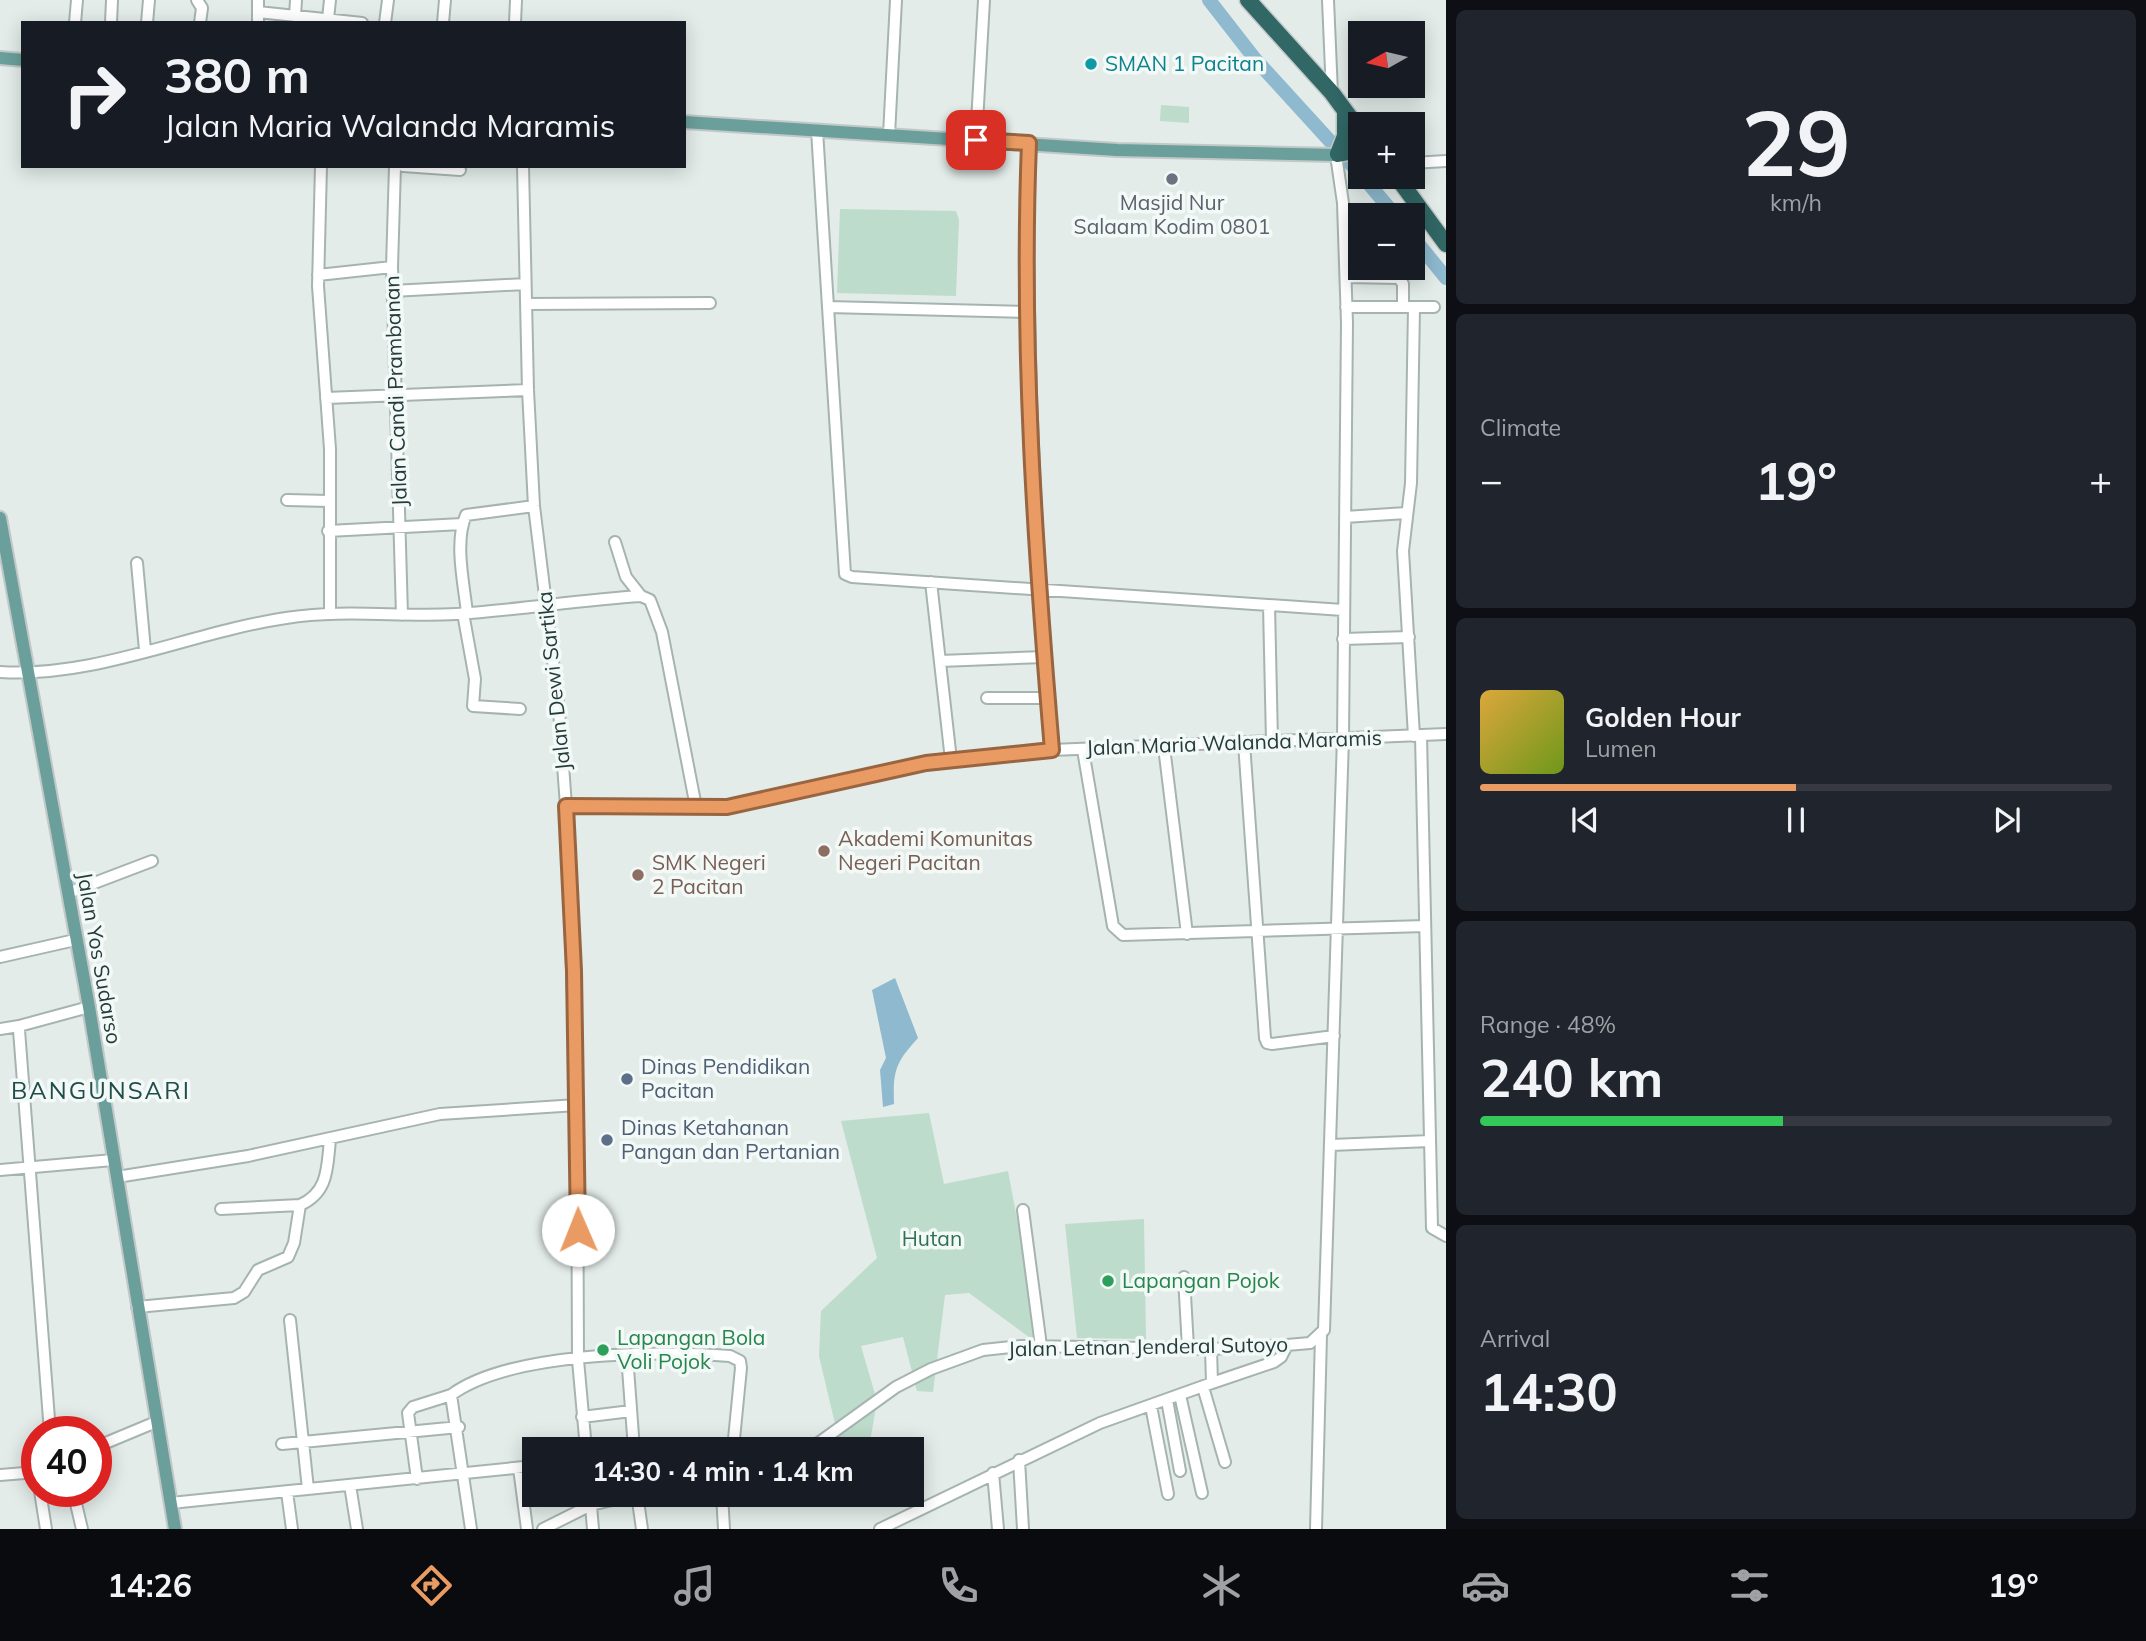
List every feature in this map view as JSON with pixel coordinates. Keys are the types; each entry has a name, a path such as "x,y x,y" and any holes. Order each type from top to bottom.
{"highway":[{"path":"1248,0 1332,93 1348,115"},
{"path":"1342,152 1345,111"},
{"path":"1406,189 1446,244"}],"main road":[{"path":"0,58 21,60"},
{"path":"686,122 1117,150 1342,152"},
{"name":"Jalan Yos Sudarso","path":"0,519 89,1007 175,1529"}],"street":[{"path":"75,21 78,0"},
{"path":"111,21 112,0"},
{"path":"147,21 149,0"},
{"path":"197,0 202,8 200,21"},
{"path":"258,0 258,18 295,16 345,21"},
{"path":"295,16 296,0"},
{"path":"328,19 330,0"},
{"path":"385,21 388,0"},
{"path":"443,21 445,0"},
{"path":"515,21 516,0"},
{"path":"890,135 896,0"},
{"path":"976,140 984,0"},
{"path":"1328,0 1332,93"},
{"path":"1304,64 1331,69"},
{"path":"817,130 845,574 852,577 1039,591 1343,610"},
{"path":"1029,143 1028,312 1039,591 1052,750"},
{"path":"1316,1529 1321,1335 1326,1322 1343,738 1346,277 1342,152"},
{"path":"1425,162 1446,161"},
{"path":"321,168 318,275 326,398 330,614"},
{"name":"Jalan Candi Prambanan","path":"395,168 391,267 401,615"},
{"path":"431,168 460,170"},
{"name":"Jalan Dewi Sartika","path":"523,168 528,390 534,506 548,606 566,806 577,1105 578,1360 584,1437"},
{"path":"318,275 391,267"},
{"path":"1346,277 1399,278 1408,307 1411,483 1403,551 1418,736 1432,1228 1446,1236"},
{"path":"392,291 525,284"},
{"path":"526,304 710,303"},
{"path":"828,307 1028,312"},
{"path":"1346,307 1434,307"},
{"path":"326,398 528,390"},
{"path":"287,500 329,501"},
{"path":"520,709 473,706 475,679 465,613 462,524 466,515 477,512 534,506"},
{"path":"1345,517 1406,513"},
{"path":"328,531 400,525 462,524"},
{"path":"615,542 626,577 641,596 650,600 662,632 696,807"},
{"path":"137,563 145,650"},
{"path":"931,582 951,760"},
{"path":"0,672 27,674 145,650 247,624 330,614 465,613 641,596"},
{"path":"1269,605 1272,742"},
{"path":"1343,639 1409,637"},
{"path":"940,661 1044,657"},
{"path":"987,698 1048,698"},
{"name":"Jalan Maria Walanda Maramis","path":"566,806 696,807 759,801 951,760 1052,750 1446,734"},
{"path":"1244,743 1267,1043 1334,1036"},
{"path":"1164,747 1187,934"},
{"path":"1083,750 1113,926 1123,935 1425,926"},
{"path":"68,892 152,861"},
{"path":"0,957 75,940"},
{"path":"0,1029 89,1007"},
{"path":"19,1026 32,1167 35,1253 49,1416"},
{"path":"117,1177 330,1140 440,1114 577,1105"},
{"path":"221,1209 300,1205 316,1196 324,1183 330,1140"},
{"path":"1331,1145 1430,1141"},
{"path":"0,1170 113,1160"},
{"path":"137,1307 240,1296 258,1270 288,1256 294,1243 300,1205"},
{"path":"1023,1210 1041,1346"},
{"path":"1184,1277 1188,1348"},
{"path":"290,1320 308,1489"},
{"name":"Jalan Letnan Jenderal Sutoyo","path":"827,1437 896,1387 931,1369 984,1350 1041,1346 1211,1349 1304,1344 1321,1335"},
{"path":"880,1529 1100,1423 1274,1363 1281,1357 1287,1345"},
{"path":"1211,1349 1208,1385 1225,1462"},
{"path":"417,1479 410,1410 452,1395 464,1385 490,1374 578,1360 694,1353 737,1359 741,1375 734,1437"},
{"path":"627,1355 633,1437"},
{"path":"452,1395 459,1427 471,1529"},
{"path":"1180,1395 1202,1493"},
{"path":"1167,1400 1180,1471"},
{"path":"1151,1406 1168,1494"},
{"path":"582,1417 631,1411"},
{"path":"112,1440 156,1422"},
{"path":"282,1444 411,1434 459,1427"},
{"path":"1019,1460 1023,1529"},
{"path":"519,1468 527,1529"},
{"path":"171,1503 522,1468"},
{"path":"0,1475 21,1473"},
{"path":"993,1473 998,1529"},
{"path":"350,1485 357,1529"},
{"path":"287,1492 292,1529"},
{"path":"43,1507 46,1529"},
{"path":"77,1507 82,1529"},
{"path":"543,1529 579,1507"},
{"path":"591,1507 593,1529"},
{"path":"639,1507 642,1529"},
{"path":"723,1507 724,1529"}],"green space":[{"path":"1161,105 1189,107 1189,123 1160,121"},
{"path":"840,209 956,211 959,220 956,296 837,293"},
{"name":"Hutan","path":"929,1113 944,1184 1008,1171 1041,1346 969,1293 945,1295 933,1392 917,1391 903,1337 861,1346 877,1401 871,1437 838,1437 819,1356 821,1311 877,1258 841,1121"},
{"name":"Lapangan Pojok","path":"1144,1219 1146,1339 1077,1338 1065,1224"}],"water":[{"path":"895,978 918,1038 904,1054 897,1068 894,1104 883,1107 880,1070 886,1058 872,990"}],"waterway":[{"path":"1209,0 1255,59 1348,161"},
{"path":"1373,189 1385,203"},
{"path":"1425,252 1446,278"}],"place":[{"name":"SMAN 1 Pacitan","path":"1091,64"},
{"name":"Masjid Nur Salaam Kodim 0801","path":"1172,179"},
{"name":"Akademi Komunitas Negeri Pacitan","path":"824,851"},
{"name":"SMK Negeri 2 Pacitan","path":"638,875"},
{"name":"Dinas Pendidikan Pacitan","path":"627,1079"},
{"name":"Dinas Ketahanan Pangan dan Pertanian","path":"607,1140"},
{"name":"Lapangan Pojok","path":"1108,1281"},
{"name":"Lapangan Bola Voli Pojok","path":"603,1350"}],"district":[{"name":"BANGUNSARI","path":"101,1091"}],"route":[{"path":"578,1230 574,971 566,806 727,807 926,763 1052,750 1039,591 1028,385 1029,143 976,140"}]}
